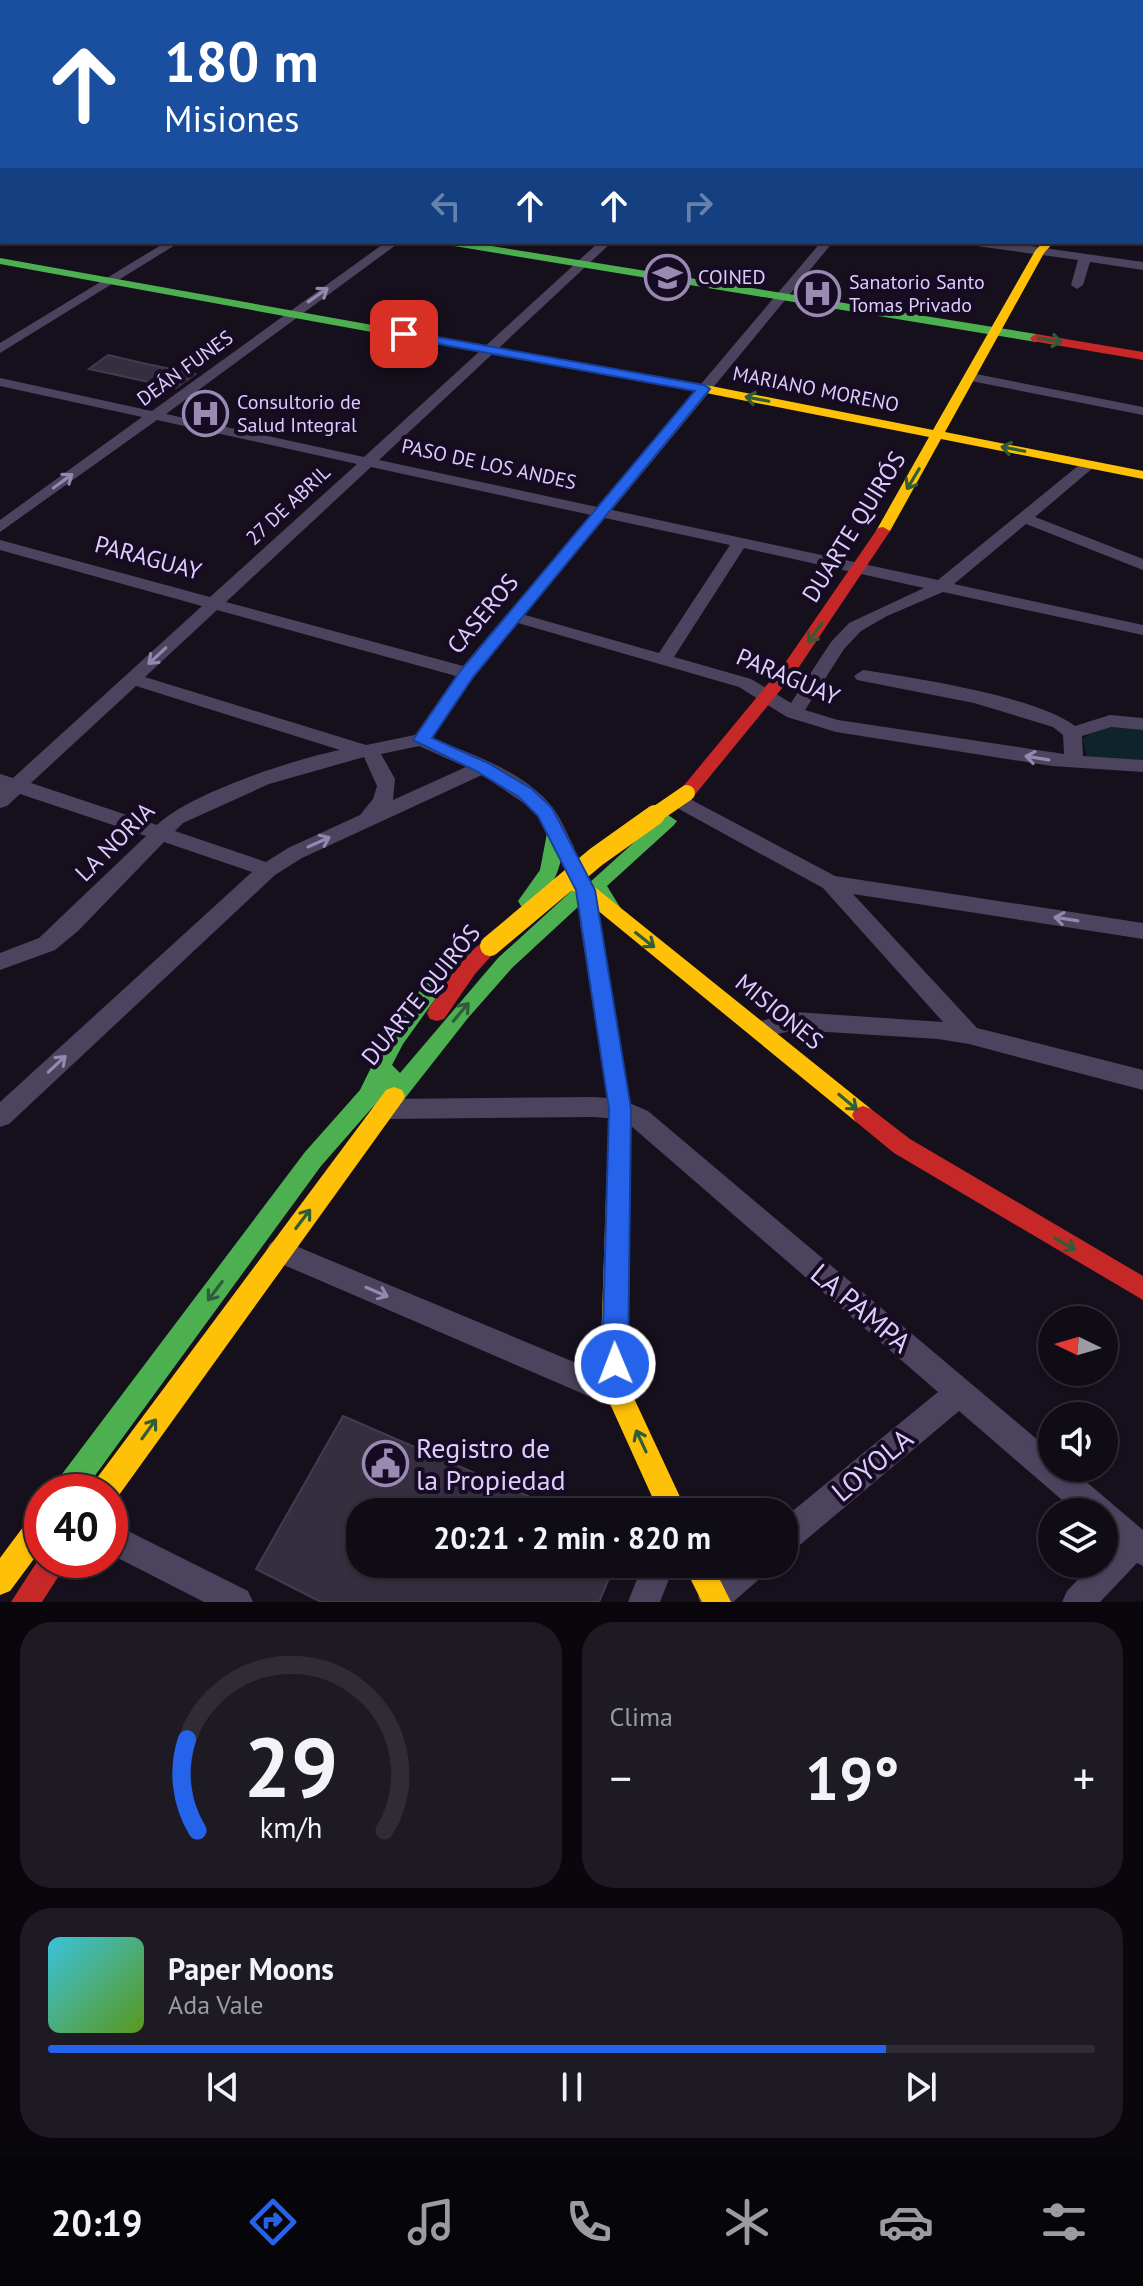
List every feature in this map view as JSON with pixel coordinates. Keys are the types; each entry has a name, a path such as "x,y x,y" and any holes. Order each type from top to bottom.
{"street":[{"path":"0,349 171,244"},
{"name":"DEÁN FUNES","path":"0,527 391,244"},
{"path":"460,244 1143,356"},
{"name":"27 DE ABRIL","path":"0,801 8,783 132,679 604,244"},
{"name":"CASEROS","path":"421,740 467,673 825,244"},
{"path":"1011,244 1045,246 1085,258 1143,266"},
{"name":"DUARTE QUIRÓS","path":"79,1474 313,1159 373,1106 505,963 687,799 770,697 859,570 1045,246"},
{"path":"1077,285 1085,258"},
{"name":"MARIANO MORENO","path":"0,261 704,389 1143,475"},
{"path":"971,377 1143,411"},
{"name":"PASO DE LOS ANDES","path":"0,382 1143,630"},
{"path":"794,713 837,646 855,627 881,612 940,587 1089,464"},
{"path":"1024,518 1143,565"},
{"path":"662,660 679,639 740,542"},
{"name":"PARAGUAY","path":"0,545 467,673"},
{"name":"PARAGUAY","path":"514,617 745,683 794,713 851,729 1073,762 1143,766"},
{"path":"863,676 993,701 1067,727 1072,733 1073,762"},
{"path":"132,679 370,752 421,740"},
{"path":"1072,733 1110,721 1143,724"},
{"name":"MISIONES","path":"421,740 482,767 525,793 546,812 556,833 579,857 591,887 618,918 925,1162 1143,1289"},
{"path":"365,822 382,804 389,785 370,752"},
{"name":"LA NORIA","path":"0,962 47,944 70,925 158,833 187,812 262,779 330,758 370,752"},
{"path":"579,857 723,755"},
{"path":"0,1117 268,870 295,853 482,767"},
{"path":"8,783 268,870"},
{"path":"687,799 830,883 969,1035"},
{"name":"DUARTE QUIRÓS","path":"117,1474 279,1251 373,1106 468,969 490,946 596,857 687,799"},
{"path":"556,833 554,864 548,883 460,955 437,981 395,1039 373,1106 620,1109"},
{"path":"830,883 1143,931"},
{"path":"530,899 565,884 591,887 590,921 620,1109 614,1346 619,1395 667,1498"},
{"path":"535,939 560,926 618,918"},
{"path":"761,1029 795,1021 969,1035 1143,1080"},
{"name":"LA PAMPA","path":"620,1109 639,1118 1083,1498"},
{"path":"279,1251 619,1395"},
{"name":"LOYOLA","path":"798,1526 960,1392"},
{"path":"1078,1602 1139,1546 1118,1528"},
{"path":"128,1546 237,1602"},
{"path":"0,1581 24,1549"},
{"path":"25,1602 42,1578"},
{"path":"644,1602 653,1578"},
{"path":"705,1578 716,1599 738,1578"}],"shaded area":[{"path":"1111,727 1143,730 1143,761 1087,757 1083,739 1092,732"}],"building":[{"path":"108,355 195,374 176,388 89,369"},
{"name":"Registro de la Propiedad","path":"343,1416 533,1498 346,1498 346,1578 609,1578 599,1602 321,1602 256,1569"}],"traffic: fast":[{"path":"460,244 1036,338"},
{"path":"0,261 711,390"},
{"path":"613,912 597,885 668,821"},
{"path":"528,901 550,870 556,833"},
{"path":"394,1096 505,963 585,890"},
{"path":"370,1088 395,1039 441,977"},
{"path":"79,1474 313,1159 389,1073"}],"traffic: slow":[{"path":"883,531 1040,251 1047,244"},
{"path":"711,390 1143,475"},
{"path":"490,946 596,857 687,793"},
{"path":"568,884 579,885 863,1115"},
{"path":"590,921 620,1109 614,1346 619,1395 667,1498"},
{"path":"117,1474 394,1096"},
{"path":"0,1581 24,1549"},
{"path":"704,1578 717,1602"}],"traffic: jam":[{"path":"1036,338 1143,356"},
{"path":"687,793 741,731 791,666 883,531"},
{"path":"437,1013 468,969 490,946"},
{"path":"863,1115 902,1146 1143,1289"},
{"path":"25,1602 42,1578"}],"place":[{"name":"COINED","path":"667,277"},
{"name":"Sanatorio Santo Tomas Privado","path":"818,294"},
{"name":"Consultorio de Salud Integral","path":"206,413"},
{"name":"Registro de la Propiedad","path":"385,1464"}],"route":[{"path":"404,334 704,389 467,673 421,740 482,767 525,793 546,812 585,890 620,1109 615,1364"}]}
